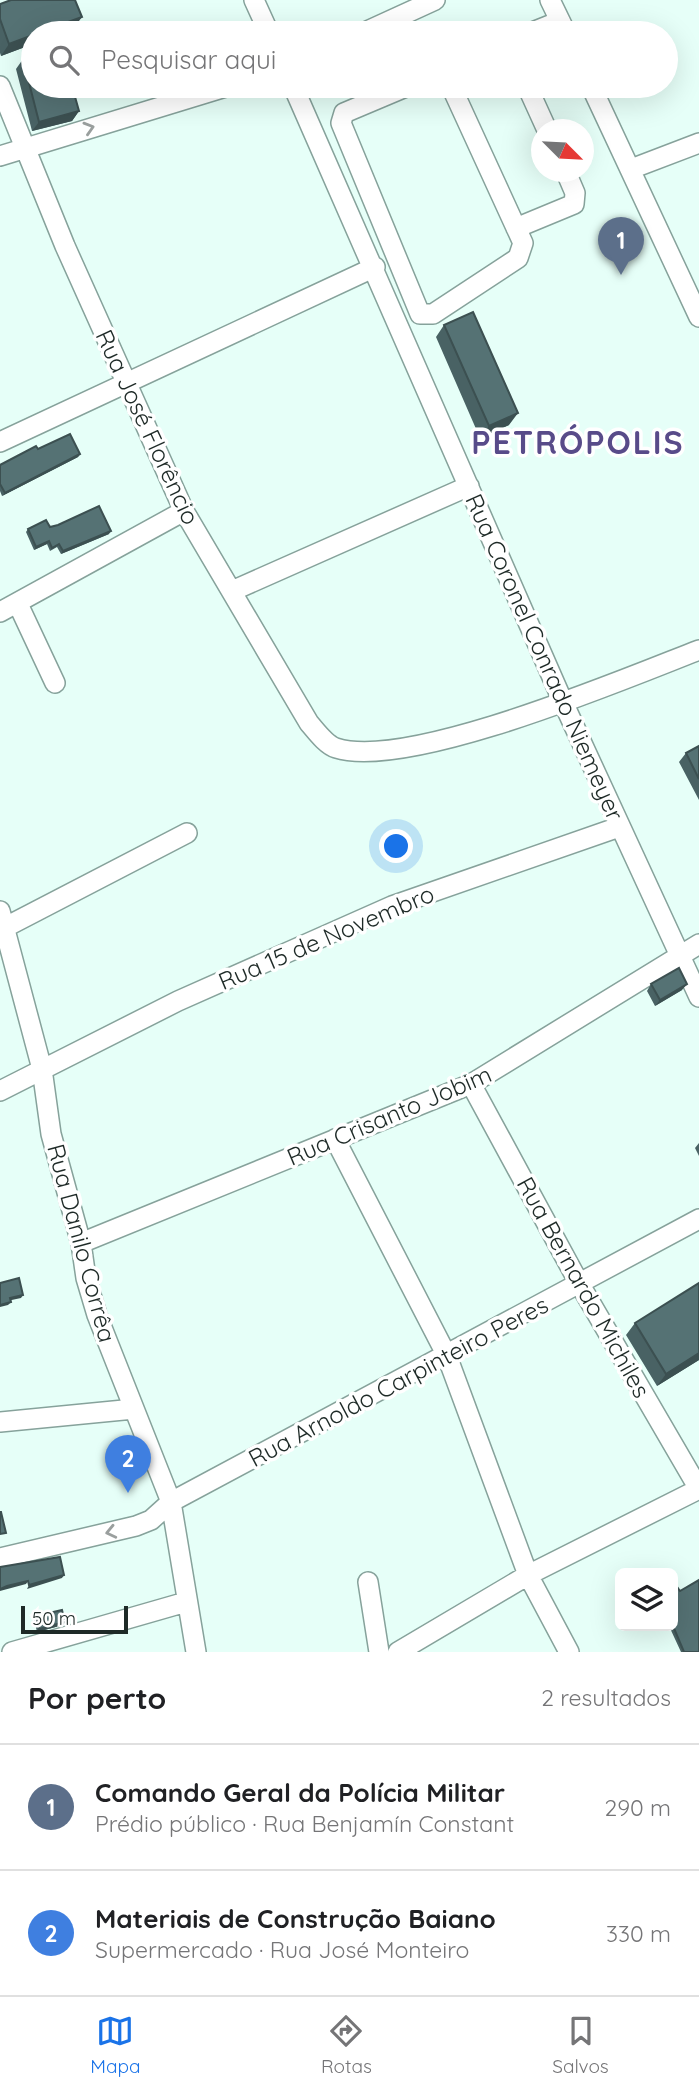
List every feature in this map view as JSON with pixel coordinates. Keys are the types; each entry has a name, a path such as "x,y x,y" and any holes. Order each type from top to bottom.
{"street":[{"path":"254,0 264,21"},
{"path":"389,21 435,0"},
{"path":"550,0 560,21"},
{"name":"Rua José Florêncio","path":"0,86 24,148 184,511 309,723 333,748 365,754 423,745 563,702"},
{"path":"0,156 189,98"},
{"name":"Rua Coronel Conrado Niemeyer","path":"298,98 563,702 699,997"},
{"path":"380,98 344,113 341,123 420,314 433,314 518,258 523,243 456,98"},
{"path":"532,98 542,119"},
{"path":"597,98 699,317"},
{"path":"631,169 699,143"},
{"path":"516,228 573,204 575,193 570,182"},
{"path":"0,442 125,381 374,267"},
{"path":"232,591 469,486"},
{"path":"0,612 184,511"},
{"path":"18,604 55,683"},
{"path":"563,702 699,650"},
{"name":"Rua 15 de Novembro","path":"0,1091 178,1001 392,906 620,828"},
{"path":"2,922 187,833"},
{"name":"Rua Danilo Corrêa","path":"2,922 42,1069 51,1134 81,1243 86,1278 97,1315 171,1502 196,1652"},
{"name":"Rua Crisanto Jobim","path":"81,1243 471,1084 699,944"},
{"name":"Rua Bernardo Michiles","path":"471,1084 579,1283 699,1489"},
{"path":"335,1139 447,1356 528,1575 569,1652"},
{"name":"Rua Arnoldo Carpinteiro Peres","path":"0,1558 136,1526 150,1520 171,1502 699,1219"},
{"path":"0,1422 134,1409"},
{"path":"398,1652 528,1575 699,1489"},
{"path":"368,1582 379,1652"},
{"path":"12,1652 67,1644 186,1602"}],"building":[{"path":"11,0 75,0 82,17 71,21 21,21 21,40 9,44 0,19 0,4"},
{"path":"33,98 75,98 79,111 39,122"},
{"path":"473,312 518,413 489,426 444,325"},
{"path":"70,434 80,454 5,493 0,484 0,465 36,446 38,449"},
{"path":"99,506 111,531 63,551 59,544 52,548 49,541 36,547 28,529 46,520 50,527 58,525"},
{"path":"699,746 699,779 686,753"},
{"path":"679,968 687,984 660,1000 651,984"},
{"path":"19,1278 23,1295 10,1298 11,1302 0,1305 0,1283"},
{"path":"699,1283 699,1353 666,1374 635,1323"},
{"path":"0,1512 6,1533 0,1534"},
{"path":"60,1557 64,1575 29,1585 28,1581 0,1589 0,1567"},
{"path":"699,1580 699,1652 684,1652 675,1631 678,1631 678,1588 680,1591"},
{"path":"62,1610 65,1622 39,1629 36,1616"}],"place":[{"name":"Comando Geral da Polícia Militar","path":"621,275"},
{"name":"Materiais de Construção Baiano","path":"128,1493"}],"district":[{"name":"PETRÓPOLIS","path":"578,442"}]}
